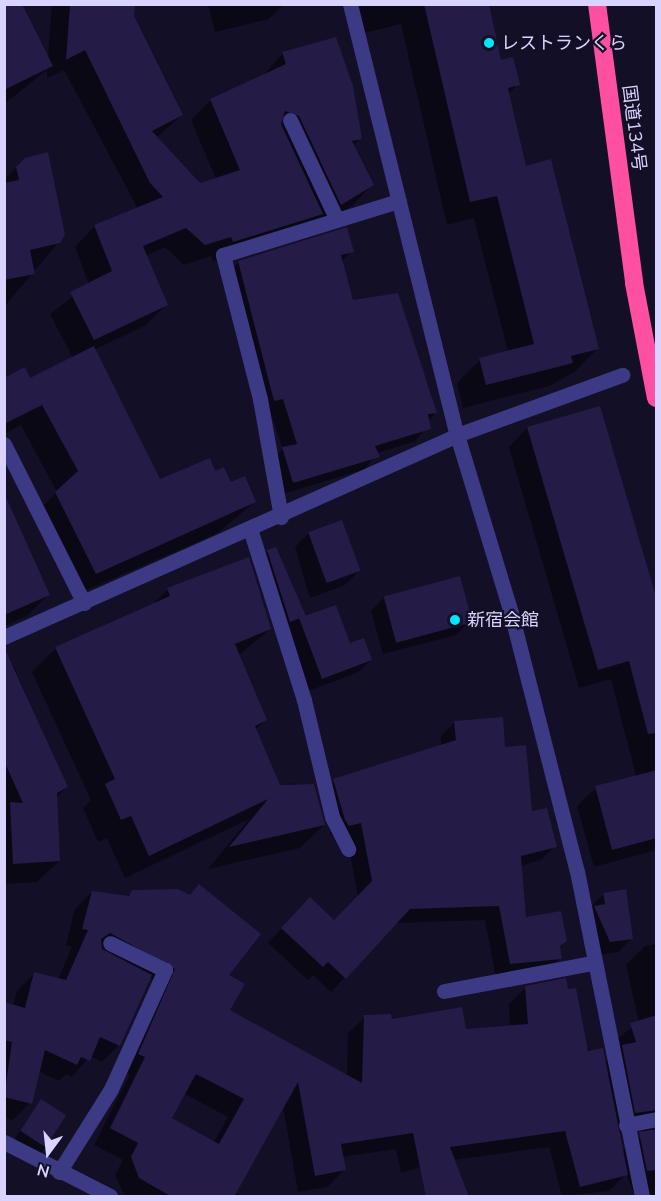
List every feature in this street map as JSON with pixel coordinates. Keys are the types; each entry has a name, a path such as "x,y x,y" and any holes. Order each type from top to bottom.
{"highway":[{"name":"国道134号","path":"597,4 634,283 657,398"}],"street":[{"path":"350,4 457,435 511,613 577,871 592,963 626,1125 637,1195"},
{"path":"290,120 337,220"},
{"path":"281,518 260,399 223,255 399,201"},
{"path":"4,637 281,518 457,435 622,375"},
{"path":"4,444 84,603"},
{"path":"250,531 304,700 332,818 348,849"},
{"path":"59,1172 111,1089 165,970 110,943"},
{"path":"444,991 592,963"},
{"path":"626,1125 657,1119"},
{"path":"4,1142 59,1172 84,1191 110,1197"}],"building":[{"path":"4,4 22,4 53,66 4,90"},
{"path":"70,4 135,4 134,16 183,115 152,131 200,183 240,170 210,99 286,64 282,52 336,37 353,86 362,139 352,141 374,185 341,205 299,116 285,111 281,124 323,214 233,242 231,237 205,245 186,228 143,246 168,305 94,340 70,292 112,271 94,225 163,197 150,183 85,50 66,60"},
{"path":"424,4 489,4 501,60 513,57 520,85 508,88 526,166 551,159 599,349 571,356 573,363 486,385 479,358 534,344 497,196 470,202"},
{"path":"48,152 65,235 60,243 30,250 35,274 4,280 4,183 19,180 16,167 25,158"},
{"path":"347,227 354,252 341,255 353,300 398,293 437,413 428,414 431,429 375,446 380,457 293,483 282,447 297,444 283,399 274,401 238,261"},
{"path":"94,346 160,479 210,458 215,471 224,467 231,482 245,476 256,502 96,574 55,492 78,471 42,405 4,424 4,378 25,367 30,378"},
{"path":"600,406 657,600 657,733 648,734 629,661 598,670 527,427"},
{"path":"4,493 50,595 4,615"},
{"path":"342,520 360,571 327,583 308,532"},
{"path":"276,547 306,616 290,622 267,550"},
{"path":"249,557 271,629 235,644 267,720 255,726 280,785 314,784 325,825 229,847 268,799 149,856 131,816 121,820 105,784 115,779 55,647 170,596 167,588"},
{"path":"460,576 472,622 396,643 384,596"},
{"path":"336,605 350,643 364,638 372,660 322,679 299,618"},
{"path":"4,647 68,787 57,793 60,861 13,864 10,802 23,803 4,761"},
{"path":"503,717 505,747 526,745 532,811 547,808 557,847 521,856 526,917 561,911 567,941 560,946 562,959 510,964 499,906 410,909 346,979 328,962 323,967 281,928 310,897 334,920 372,881 361,823 349,826 345,820 333,779 456,740 454,721"},
{"path":"657,770 657,838 612,850 595,786"},
{"path":"199,884 261,934 229,975 245,984 230,1010 362,1083 364,1015 391,1014 392,1019 462,1007 466,1029 528,1024 525,986 566,978 568,989 576,988 588,1051 603,1048 628,1175 580,1187 565,1131 450,1147 469,1197 426,1197 413,1133 341,1144 346,1170 315,1176 298,1082 234,1197 172,1197 139,1178 131,1157 138,1143 110,1128 145,1057 138,1054 175,969 110,933 101,939 102,949 152,975 120,1046 100,1037 90,1061 81,1057 77,1065 45,1050 32,1104 4,1097 12,1042 4,1040 4,1002 25,1008 34,972 66,980 88,930 82,929 92,891 129,896 132,890 178,889 190,895","holes":["196,1074 244,1099 219,1144 172,1118"]},
{"path":"626,889 633,939 610,942 594,906 605,904 603,893"},
{"path":"657,1015 657,1110 635,1113 622,1045 636,1042 630,1023"},
{"path":"41,1099 66,1115 45,1147 20,1131"},
{"path":"657,1129 657,1170 647,1171 639,1132"}],"place":[{"name":"レストランくら","path":"489,43"},
{"name":"新宿会館","path":"455,620"}]}
